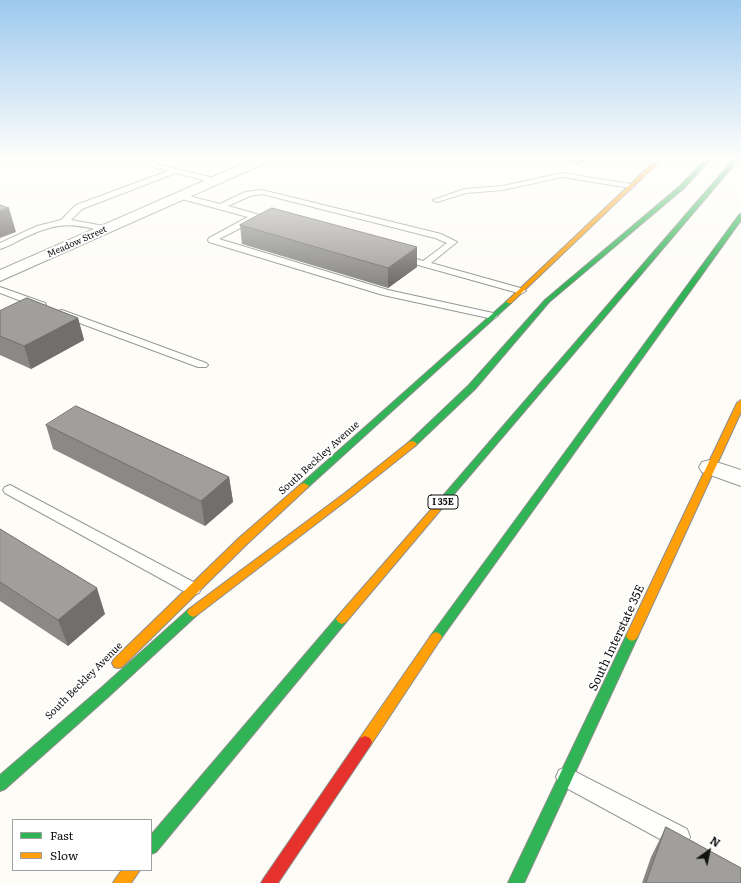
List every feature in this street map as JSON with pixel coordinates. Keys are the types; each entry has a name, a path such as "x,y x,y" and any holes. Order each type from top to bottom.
{"main road":[{"name":"South Beckley Avenue","path":"110,671 243,541 521,291 617,200"},
{"path":"0,784 104,693 201,604 348,495 414,443 472,387 547,301 666,200"},
{"name":"I 35E","path":"152,846 380,574 703,200"},
{"path":"269,883 426,651 741,216"},
{"name":"South Interstate 35E","path":"516,883 741,403"},
{"name":"South Beckley Avenue","path":"0,781 77,704"},
{"path":"121,883 131,871"}],"street":[{"name":"Meadow Street","path":"0,276 171,200"},
{"path":"710,467 741,478"}],"lane":[{"path":"64,222 79,207 97,200"},
{"path":"195,200 278,223"},
{"path":"220,207 235,200"},
{"path":"295,200 438,236 452,242 424,264"},
{"path":"255,217 212,240 386,293 493,316"},
{"path":"0,246 43,227 64,222 82,223 107,229"},
{"path":"393,255 521,291"},
{"path":"0,290 202,365"},
{"path":"10,490 193,589"},
{"path":"566,777 694,845"}],"building":[{"path":"0,205 9,208 0,211"},
{"path":"272,208 417,247 388,268 240,225"},
{"path":"27,298 78,318 24,346 0,336 0,311"},
{"path":"76,406 229,477 201,501 46,425"},
{"path":"0,529 97,588 58,620 0,582"},
{"path":"666,827 741,868 741,883 646,883"}],"traffic: fast":[{"path":"412,444 472,387 547,301 666,200"},
{"path":"445,499 702,200"},
{"path":"436,637 741,216"},
{"path":"304,486 509,302"},
{"path":"0,784 104,693 193,612"},
{"path":"152,846 342,619"},
{"path":"516,883 632,636"}],"traffic: slow":[{"path":"509,302 616,200"},
{"path":"632,636 741,403"},
{"path":"193,612 348,495 412,444"},
{"path":"118,663 243,541 304,486"},
{"path":"342,619 445,499"},
{"path":"365,742 436,637"},
{"path":"121,883 131,871"}],"traffic: jam":[{"path":"269,883 365,742"}]}
